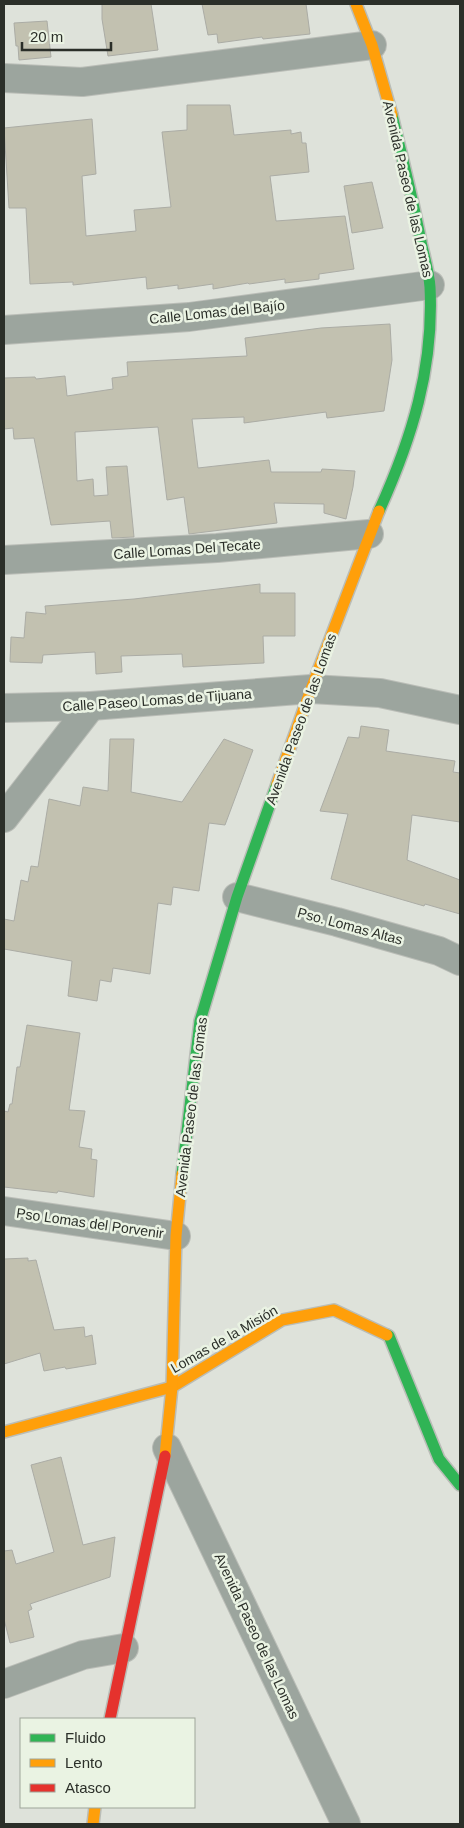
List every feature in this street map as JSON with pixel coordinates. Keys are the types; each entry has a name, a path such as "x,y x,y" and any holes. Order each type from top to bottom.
{"street":[{"name":"Avenida Paseo de las Lomas","path":"110,1718 166,1448 172,1386 176,1236 184,1148 200,1021 237,897 311,689 369,534 396,472 423,386 429,348 430,285 392,117 372,44 356,4"},
{"path":"4,78 82,82 372,44"},
{"name":"Calle Lomas del Bajío","path":"4,330 189,317 430,285"},
{"name":"Calle Lomas Del Tecate","path":"4,560 217,548 369,534"},
{"path":"311,689 380,693 460,710"},
{"name":"Calle Paseo Lomas de Tijuana","path":"4,708 91,706 311,689"},
{"path":"4,818 91,706"},
{"name":"Pso. Lomas Altas","path":"237,897 439,951 460,961"},
{"name":"Pso Lomas del Porvenir","path":"4,1211 176,1236"},
{"name":"Lomas de la Misión","path":"4,1432 172,1386 282,1320 334,1310 389,1336 439,1459 460,1485"},
{"name":"Avenida Paseo de las Lomas","path":"166,1448 346,1824"},
{"path":"4,1684 83,1655 124,1648"},
{"path":"93,1824 95,1808"}],"building":[{"path":"102,4 151,4 158,50 108,56 102,19"},
{"path":"202,4 306,4 310,34 263,39 262,37 218,43 217,34 208,35"},
{"path":"47,21 51,57 19,60 14,23"},
{"path":"187,105 230,105 234,135 291,130 291,134 301,132 302,143 306,143 309,172 270,176 276,221 345,216 354,269 319,274 319,279 285,283 285,279 213,289 213,284 178,289 178,285 147,289 146,277 73,285 73,282 30,284 26,208 9,208 4,128 92,119 96,174 82,176 86,236 136,231 134,210 171,207 162,132 187,130"},
{"path":"372,182 383,228 352,233 344,186"},
{"path":"390,324 392,360 384,411 327,418 326,412 244,423 244,417 192,419 198,468 269,460 271,472 321,472 322,469 355,471 346,519 324,513 324,504 274,503 277,523 189,534 184,497 167,500 158,427 75,432 77,481 93,479 94,496 108,495 106,467 127,466 134,537 112,538 110,521 51,525 34,438 14,439 13,428 4,429 4,378 35,377 36,379 65,376 67,396 113,389 112,378 128,376 127,362 247,356 245,338 321,328"},
{"path":"260,584 260,593 295,593 295,636 263,636 264,663 183,667 182,654 121,656 122,672 96,674 95,652 43,655 42,663 10,662 11,637 24,638 26,612 46,614 45,606 134,599"},
{"path":"361,726 389,730 386,751 455,761 453,772 460,773 460,822 412,815 407,860 460,880 460,914 425,904 424,906 331,879 348,814 320,811 348,737 359,738"},
{"path":"110,739 134,739 131,792 182,802 224,739 253,750 225,825 209,823 199,891 173,887 171,905 158,903 150,974 113,968 111,982 100,980 97,1001 68,996 72,961 4,949 4,919 14,921 21,880 28,882 31,866 38,867 49,799 80,806 83,787 108,791"},
{"path":"27,1025 80,1033 69,1110 85,1111 79,1147 92,1149 91,1159 97,1160 94,1197 58,1191 57,1193 4,1187 4,1111 8,1112 10,1104 12,1104 17,1067 20,1067"},
{"path":"28,1258 28,1261 36,1260 54,1330 84,1327 85,1337 92,1335 96,1364 44,1371 40,1353 4,1364 4,1259"},
{"path":"61,1457 83,1545 115,1537 110,1577 30,1604 32,1609 28,1611 34,1637 10,1643 4,1619 4,1551 12,1550 16,1564 54,1552 31,1465"}],"traffic: fast":[{"path":"379,511 411,429 424,374 430,317 428,270 392,115"},
{"path":"182,1174 200,1021 237,897 277,784"},
{"path":"387,1335 439,1459 460,1485"}],"traffic: slow":[{"path":"356,4 372,45 392,115"},
{"path":"277,784 379,511"},
{"path":"165,1456 172,1387 176,1236 182,1174"},
{"path":"4,1432 172,1387 282,1320 334,1310 387,1335"},
{"path":"93,1824 95,1808"}],"traffic: jam":[{"path":"110,1718 165,1456"}]}
